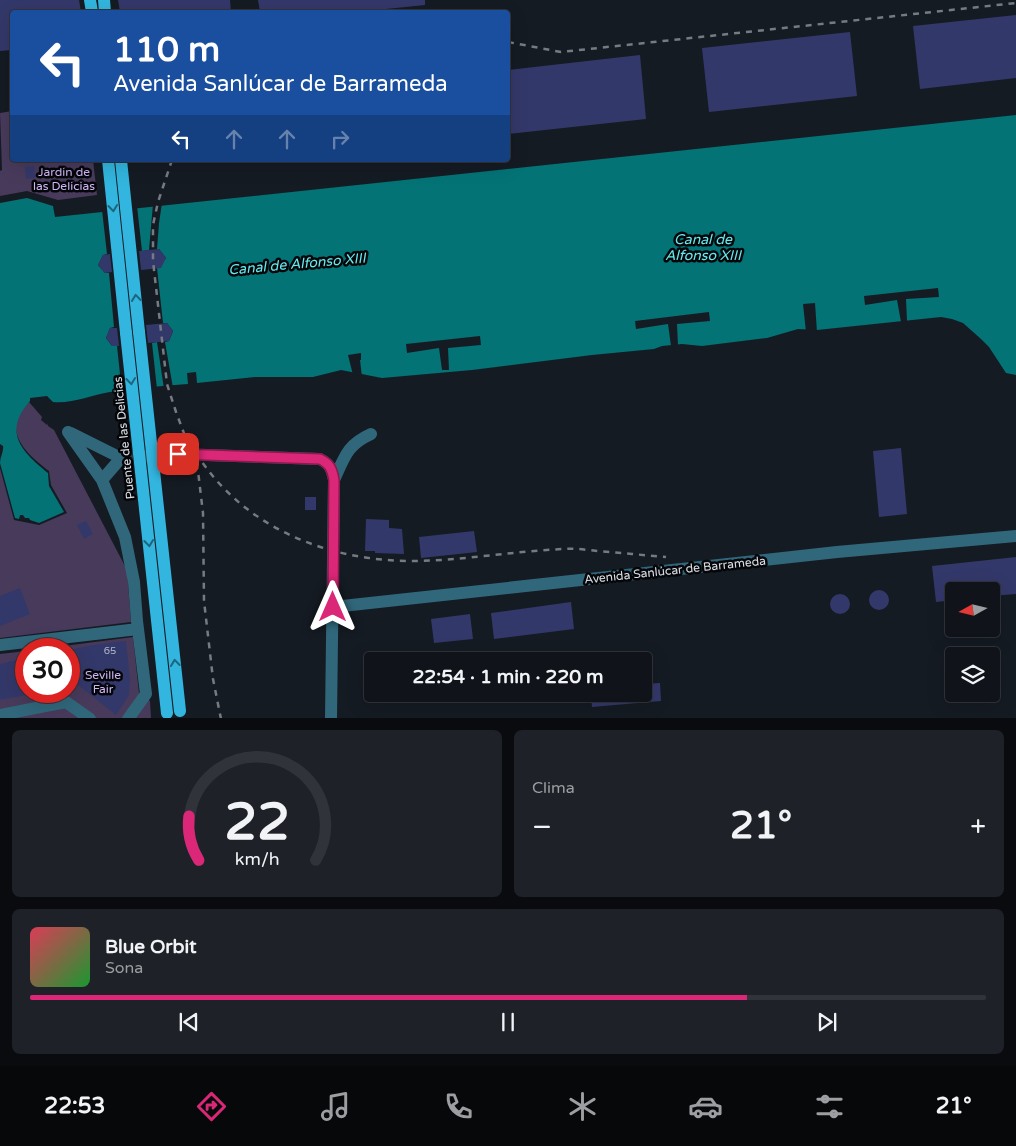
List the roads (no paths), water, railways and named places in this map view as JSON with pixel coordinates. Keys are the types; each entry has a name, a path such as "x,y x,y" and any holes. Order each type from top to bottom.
{"main road":[{"name":"Puente de las Delicias","path":"108,162 167,716"},
{"path":"121,162 180,715"}],"street":[{"path":"334,480 348,450 360,439 372,434"},
{"path":"178,454 320,459 332,468 334,480 332,718"},
{"path":"102,480 125,537 134,582 146,694 128,718"},
{"name":"Avenida Sanlúcar de Barrameda","path":"333,607 838,552 1016,536"},
{"path":"0,645 138,629"},
{"path":"0,715 66,702 90,718"}],"water":[{"name":"Canal de Alfonso XIII","path":"1016,115 1016,375 1006,373 989,347 963,323 941,317 817,330 798,329 767,338 702,346 682,344 662,346 654,349 472,370 382,378 341,370 313,377 255,377 197,383 196,372 187,373 188,384 110,392 67,402 53,402 47,396 30,398 17,422 19,441 30,457 48,473 49,486 64,512 39,523 25,518 23,515 20,515 19,519 15,518 0,463 3,446 0,444 0,203 27,198 53,206 55,217"}],"tunnel":[{"path":"121,458 178,454"}],"railway":[{"path":"510,42 561,52 1016,3"},
{"path":"171,162 158,202 153,225 153,261 167,384 198,471 203,513 204,601 213,679 221,718"},
{"path":"196,453 216,480 239,502 264,521 292,536 321,547 353,555 384,560 417,561 572,549 666,557"}],"park label":[{"name":"Jardin de las Delicias","path":"64,179"},
{"name":"Seville Fair","path":"103,682"}]}
